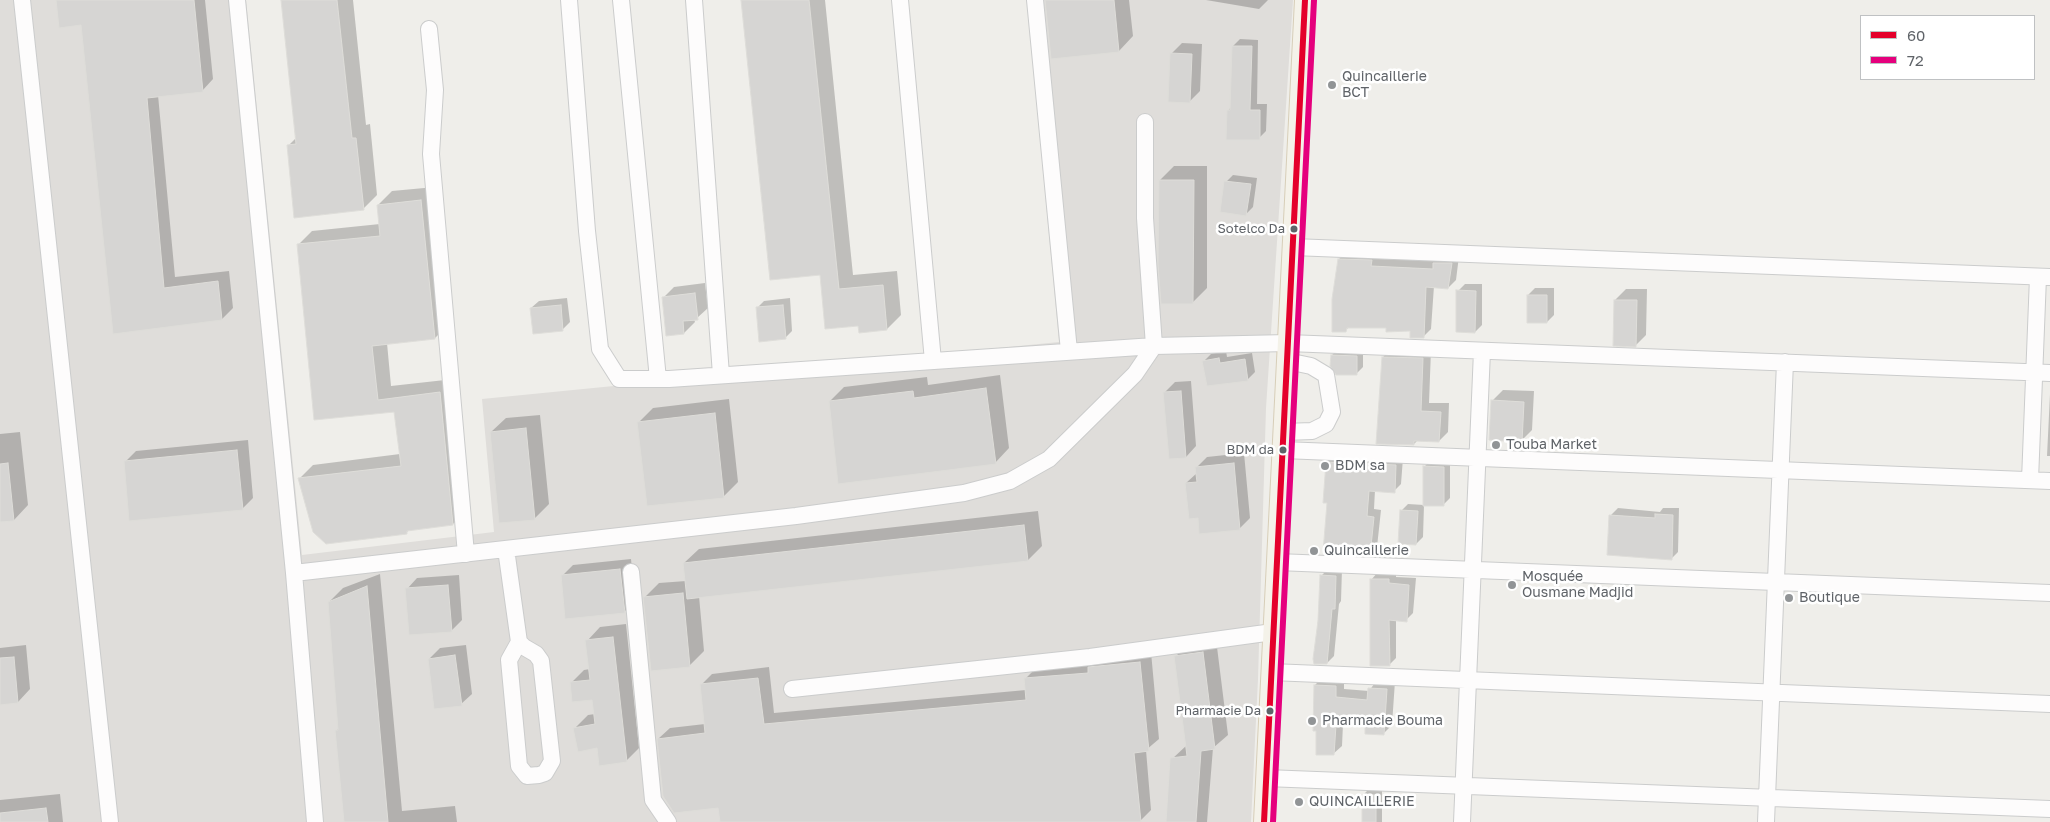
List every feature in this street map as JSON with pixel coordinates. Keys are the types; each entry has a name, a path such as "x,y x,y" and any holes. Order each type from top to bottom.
{"main road":[{"path":"1264,822 1305,0"}],"street":[{"path":"22,0 110,822"},
{"path":"237,0 294,573 315,822"},
{"path":"569,0 587,231 600,349 619,380 1154,346 1288,352 1482,351 2042,372"},
{"path":"621,0 658,379"},
{"path":"694,0 721,375"},
{"path":"900,0 933,361"},
{"path":"1035,0 1070,351"},
{"path":"429,28 435,90 431,154 466,554"},
{"path":"294,573 826,512 964,493 1010,481 1049,459 1135,374 1154,346 1145,218 1145,122"},
{"path":"1293,247 2044,277 2042,372 2030,480"},
{"path":"1462,822 1482,351"},
{"path":"1283,441 1326,424 1332,412 1326,375 1288,352"},
{"path":"1766,822 1786,362"},
{"path":"1283,441 1477,458 2050,481"},
{"path":"506,549 519,642 509,660 519,766 527,776 534,776 545,773 552,761 541,661 536,654 519,642"},
{"path":"1277,562 2050,593"},
{"path":"630,572 653,800 668,822"},
{"path":"792,689 1090,657 1273,632"},
{"path":"1271,672 2050,704"},
{"path":"1266,778 2050,809"}],"shaded area":[{"path":"0,0 246,0 302,555 494,532 482,399 1059,342 1027,0 1293,0 1266,408 1258,679 1251,822 0,822"}],"building":[{"path":"56,0 194,0 203,92 147,98 164,288 218,281 222,320 113,334 81,25 59,28"},
{"path":"281,0 337,0 352,138 356,138 364,210 294,218 287,145 296,144"},
{"path":"741,0 809,0 839,289 883,285 887,330 859,333 858,326 825,329 820,275 770,280"},
{"path":"1045,0 1114,0 1119,52 1051,59"},
{"path":"1232,46 1252,46 1250,110 1260,110 1260,140 1226,140 1227,110 1230,110"},
{"path":"1170,53 1192,54 1190,103 1168,102"},
{"path":"1159,180 1194,180 1193,304 1161,304 1158,264"},
{"path":"1224,181 1251,184 1246,216 1220,212"},
{"path":"421,200 435,339 372,346 378,400 440,392 453,525 407,531 407,534 326,544 313,532 298,478 401,466 394,412 314,420 297,244 380,236 377,205"},
{"path":"1338,259 1372,260 1371,266 1433,269 1433,263 1452,263 1448,289 1426,287 1424,338 1410,338 1410,331 1386,332 1386,328 1347,328 1346,332 1332,332 1332,299"},
{"path":"1456,290 1476,291 1475,333 1456,332"},
{"path":"695,293 698,320 683,321 684,334 666,336 662,297"},
{"path":"1527,295 1547,295 1547,323 1527,323"},
{"path":"1614,300 1637,300 1636,347 1613,346"},
{"path":"561,305 563,331 533,334 530,308"},
{"path":"783,305 786,339 759,342 756,307"},
{"path":"1331,355 1357,356 1357,375 1336,375 1330,366"},
{"path":"1382,357 1423,358 1421,411 1441,412 1439,442 1414,441 1414,445 1376,444"},
{"path":"1219,358 1220,363 1245,359 1248,381 1207,386 1202,361"},
{"path":"986,388 996,464 838,484 829,401 913,391 914,398"},
{"path":"1181,391 1186,458 1169,459 1163,392"},
{"path":"1491,400 1524,402 1522,442 1489,440"},
{"path":"715,413 724,498 647,506 637,422"},
{"path":"526,428 535,520 499,523 490,432"},
{"path":"237,450 243,510 129,521 124,461"},
{"path":"1326,462 1396,465 1395,493 1369,491 1367,516 1374,517 1370,556 1323,552 1327,503 1323,503"},
{"path":"8,463 14,521 0,522 0,464"},
{"path":"1234,463 1240,530 1199,534 1198,518 1189,519 1185,483 1197,482 1195,467"},
{"path":"1423,466 1444,467 1444,506 1423,506"},
{"path":"1400,510 1418,511 1416,545 1398,544"},
{"path":"1655,514 1673,515 1672,560 1607,555 1609,515 1655,518"},
{"path":"1024,525 1028,561 687,599 683,563"},
{"path":"620,569 625,613 565,619 561,575"},
{"path":"1320,575 1336,576 1335,609 1332,609 1327,664 1314,664 1313,659 1318,621"},
{"path":"1370,579 1389,579 1389,583 1409,585 1407,622 1389,620 1390,666 1370,666"},
{"path":"448,585 452,632 409,635 405,588"},
{"path":"367,586 388,822 344,822 335,730 338,730 328,602"},
{"path":"683,593 690,667 651,671 643,597"},
{"path":"613,637 627,762 599,766 597,748 578,752 573,728 595,724 592,700 572,702 570,682 590,680 585,640"},
{"path":"1203,652 1215,749 1201,751 1196,822 1166,822 1170,758 1187,756 1174,656"},
{"path":"455,655 462,706 434,709 428,659"},
{"path":"14,657 18,703 0,705 0,658"},
{"path":"1140,662 1149,751 1134,753 1141,822 720,822 718,808 674,813 663,796 657,739 705,733 700,684 758,678 764,724 1026,700 1024,678 1088,673 1088,667"},
{"path":"1314,685 1336,686 1336,697 1367,700 1368,688 1387,689 1384,735 1365,734 1365,727 1336,725 1334,755 1316,755 1316,731 1313,731"},
{"path":"1362,795 1376,795 1376,822 1362,822"},
{"path":"46,808 48,822 0,822 0,813"}],"transit line":[{"name":"60","path":"1264,822 1305,0"},
{"name":"72","path":"1273,822 1314,0"}],"place":[{"name":"Quincaillerie BCT","path":"1332,85"},
{"name":"Sotelco Da","path":"1294,229"},
{"name":"Touba Market","path":"1496,445"},
{"name":"BDM da","path":"1283,450"},
{"name":"BDM sa","path":"1325,466"},
{"name":"Quincaillerie","path":"1314,551"},
{"name":"Mosquée Ousmane Madjid","path":"1512,585"},
{"name":"Boutique","path":"1789,598"},
{"name":"Pharmacie Da","path":"1270,711"},
{"name":"Pharmacie Bouma","path":"1312,721"},
{"name":"QUINCAILLERIE","path":"1299,802"}]}
